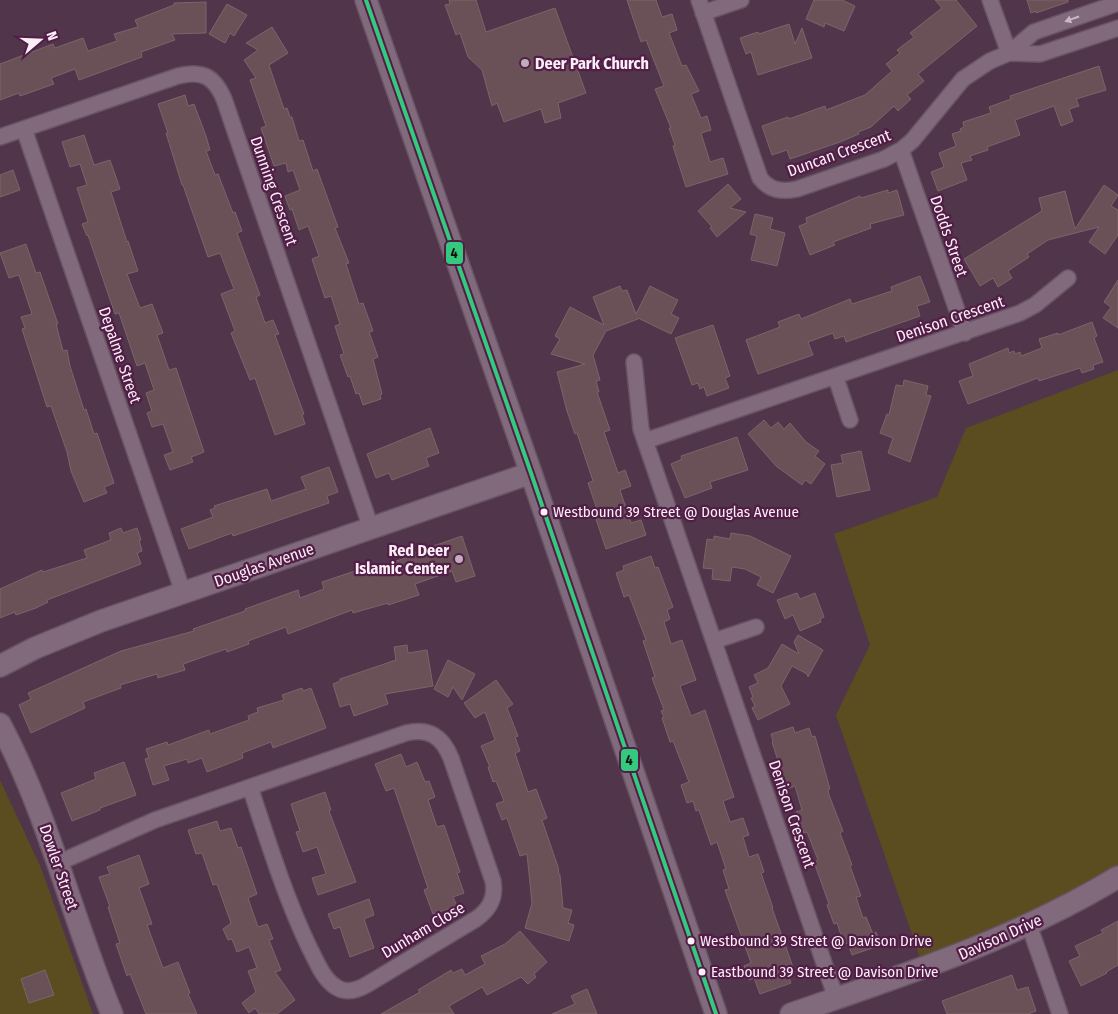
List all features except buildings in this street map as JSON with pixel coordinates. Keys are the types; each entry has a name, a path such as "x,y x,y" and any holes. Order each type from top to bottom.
{"street":[{"path":"366,0 531,473 716,1014"},
{"name":"Duncan Crescent","path":"741,0 701,6 757,170 764,184 770,188 784,191 797,189 884,158 901,150 912,141 963,79 990,61 1009,53 1034,32 1118,3"},
{"path":"990,0 1009,53"},
{"name":"Duncan Crescent","path":"1009,53 1040,54 1118,28"},
{"name":"Dunning Crescent","path":"0,137 178,76 200,74 212,80 224,98 371,528"},
{"name":"Depalme Street","path":"24,129 183,592"},
{"name":"Dodds Street","path":"901,150 964,333"},
{"name":"Denison Crescent","path":"645,441 836,378 1028,310 1068,278"},
{"name":"Denison Crescent","path":"634,362 641,429 836,998"},
{"path":"836,378 850,420"},
{"name":"Douglas Avenue","path":"0,666 76,631 183,592 531,473"},
{"path":"714,642 756,627"},
{"name":"Dowler Street","path":"0,724 25,774 112,1014"},
{"name":"Dunham Close","path":"58,863 156,820 406,732 415,731 430,733 444,744 451,758 493,881 492,901 484,914 368,984 353,990 338,989 327,980 321,971 297,921 250,787"},
{"name":"Davison Drive","path":"790,1014 959,956 1030,925 1074,903 1118,877"},
{"path":"1030,925 1060,1014"}],"shaded area":[{"path":"1118,370 1118,877 924,969 836,715 870,645 834,534 937,497 966,428"},
{"path":"0,780 41,868 93,1014 0,1014"}],"transit line":[{"name":"4","path":"366,0 531,473 716,1014"}],"place":[{"name":"Deer Park Church","path":"525,63"},
{"name":"Westbound 39 Street @ Douglas Avenue","path":"544,512"},
{"name":"Red Deer Islamic Center","path":"459,559"},
{"name":"Westbound 39 Street @ Davison Drive","path":"691,941"},
{"name":"Eastbound 39 Street @ Davison Drive","path":"702,972"}]}
